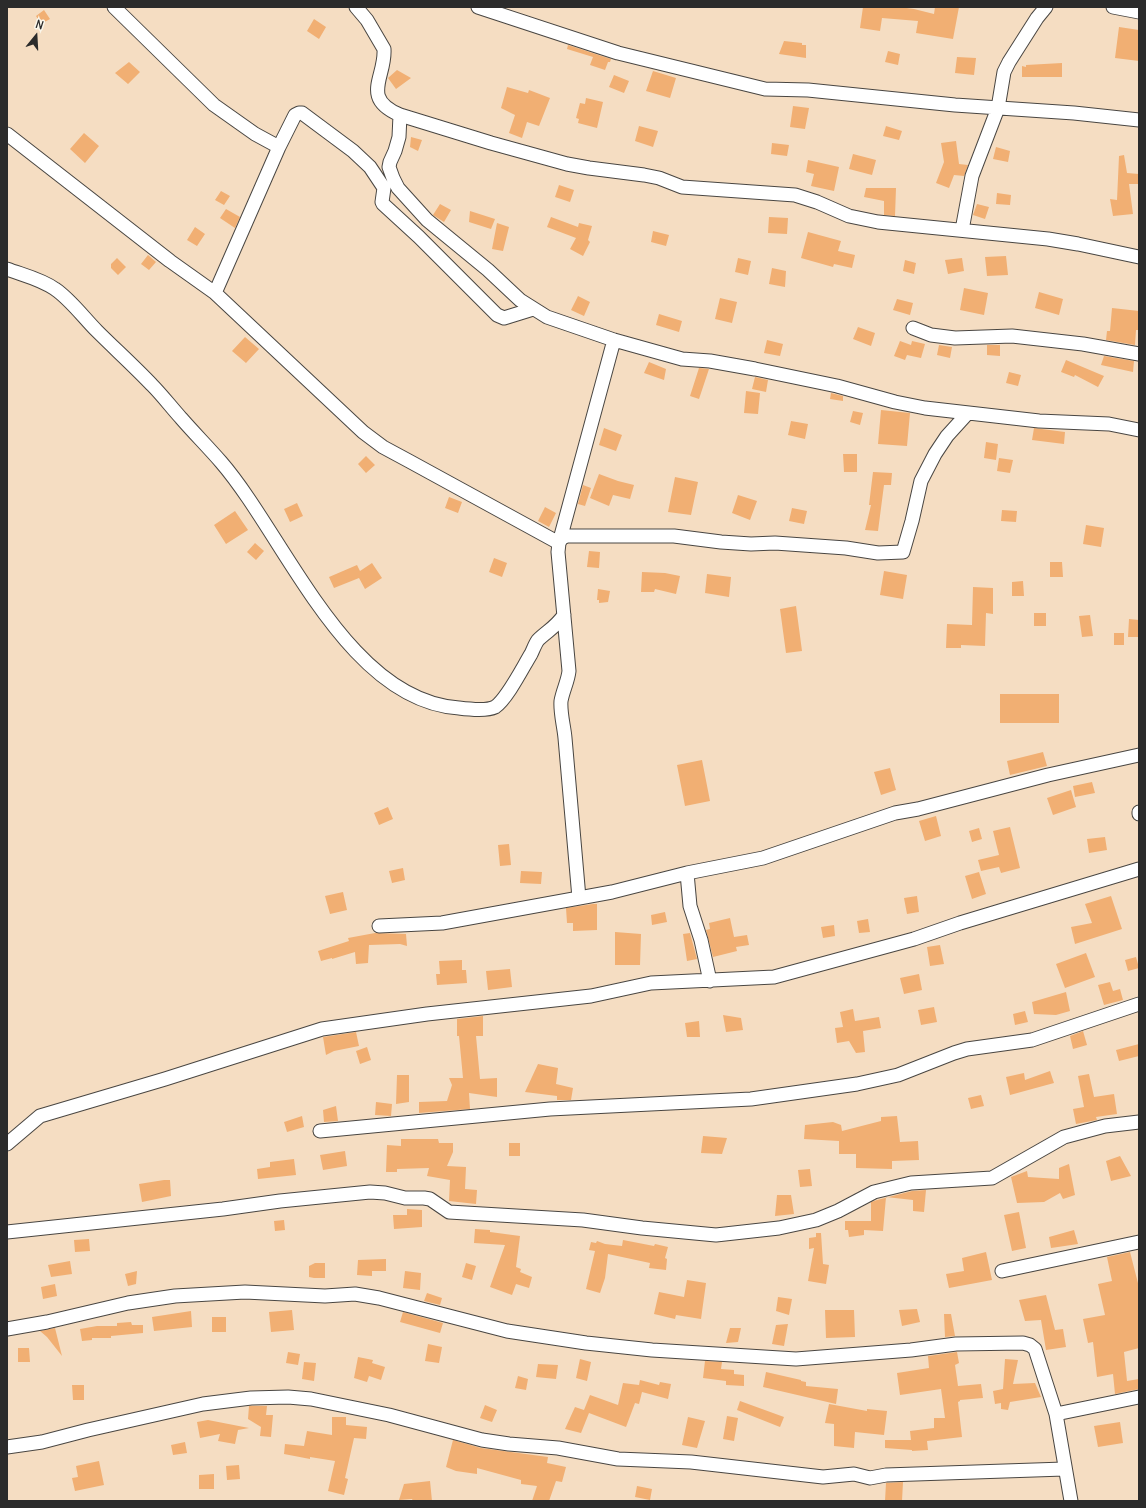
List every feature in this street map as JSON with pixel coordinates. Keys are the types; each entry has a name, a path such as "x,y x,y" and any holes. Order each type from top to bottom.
{"street":[{"path":"114,7 214,105 255,134 279,147"},
{"path":"356,7 367,20 384,49 378,82 378,95 387,108 400,115 491,143 589,168 644,175 691,188 795,196 817,202 849,216 878,222 962,230 1078,244 1139,257"},
{"path":"478,7 618,53 765,89 808,90 998,108 1081,113 1139,120"},
{"path":"962,230 975,165 998,108 1004,72 1037,18 1046,7"},
{"path":"1113,7 1139,12"},
{"path":"215,293 279,147 295,115 302,113 361,157 374,172 384,188 383,204 419,237 497,315 504,318 533,309"},
{"path":"400,115 399,137 389,167 398,188 427,220 479,262 520,300 547,317 614,340 682,359 710,361 756,369 838,386 895,402 967,414 1045,422 1109,424 1139,430"},
{"path":"7,134 170,261 215,293 364,432 383,447 559,543"},
{"path":"7,269 55,288 153,386 222,463 252,503 306,588 341,634 365,660 388,680 405,691 432,704 463,709 495,707 508,691 538,640 558,624 564,616"},
{"path":"913,328 931,335 955,338 1012,336 1083,344 1139,354"},
{"path":"579,898 565,738 561,712 569,670 558,552 559,543 614,340"},
{"path":"559,543 562,538 567,536 674,536 721,542 751,544 775,543 846,548 878,553 903,552 921,481 935,454 947,436 967,414"},
{"path":"379,926 442,923 612,892 687,873 762,858 895,813 918,809 1048,775 1139,755"},
{"path":"7,1144 40,1116 165,1079 322,1029 427,1014 591,996 651,982 710,981 774,977 914,939 1139,869"},
{"path":"687,873 690,906 701,940 710,981"},
{"path":"320,1131 550,1109 751,1099 844,1086 898,1075 954,1053 1032,1040 1139,1004"},
{"path":"7,1232 224,1209 280,1201 375,1192 405,1198 430,1199 449,1212 583,1220 642,1228 716,1235 779,1228 816,1220 838,1211 874,1192 911,1183 992,1178 1064,1138 1105,1126 1139,1122"},
{"path":"1002,1271 1139,1242"},
{"path":"7,1330 128,1303 175,1296 245,1292 325,1296 355,1294 379,1298 507,1331 586,1343 652,1350 796,1359 911,1350 956,1344 1023,1343 1030,1345 1035,1349 1056,1414 1064,1469 1071,1501"},
{"path":"7,1447 42,1442 203,1404 251,1398 288,1397 311,1399 389,1416 482,1440 558,1448 618,1459 691,1462 823,1477 854,1474 870,1478 886,1475 1064,1469"},
{"path":"1056,1414 1139,1397"}],"building":[{"path":"863,7 899,7 934,14 935,7 959,7 953,39 916,33 918,21 882,18 880,31 860,28"},
{"path":"44,10 50,19 41,24 36,16"},
{"path":"314,19 326,27 319,39 307,31"},
{"path":"1119,27 1139,30 1139,61 1115,58"},
{"path":"784,41 802,43 802,45 806,45 806,58 779,54"},
{"path":"568,45 611,59 610,62 608,62 605,70 590,65 593,57 567,49"},
{"path":"888,51 900,54 898,65 885,62"},
{"path":"957,57 976,58 974,75 955,73"},
{"path":"129,62 140,72 128,84 115,73"},
{"path":"1062,63 1062,77 1022,77 1022,66 1026,67 1026,65"},
{"path":"397,70 411,78 396,89 388,78"},
{"path":"653,71 676,78 670,98 646,91"},
{"path":"614,75 629,81 624,93 609,87"},
{"path":"507,87 528,93 529,90 550,98 539,126 527,122 522,138 509,133 515,115 501,108"},
{"path":"586,98 603,102 597,128 578,123 579,119 576,118 580,103 585,104"},
{"path":"793,106 809,108 805,129 790,127"},
{"path":"639,126 658,131 653,147 635,141"},
{"path":"886,126 902,131 899,140 883,136"},
{"path":"84,133 99,146 85,163 70,149"},
{"path":"411,137 422,140 418,151 410,147"},
{"path":"956,141 959,164 968,165 964,176 954,175 949,188 936,183 944,162 941,143"},
{"path":"772,143 789,145 787,156 771,154"},
{"path":"996,147 1010,151 1008,162 993,159"},
{"path":"853,154 876,160 872,175 849,169"},
{"path":"1124,155 1127,173 1139,174 1139,184 1129,184 1133,214 1113,216 1110,199 1117,200 1119,156"},
{"path":"808,160 839,167 834,191 811,186 814,174 806,172"},
{"path":"559,185 574,190 570,202 555,197"},
{"path":"866,188 896,188 895,216 884,215 884,201 864,197"},
{"path":"221,191 230,196 224,205 215,200"},
{"path":"997,193 1011,195 1010,205 996,204"},
{"path":"440,204 451,210 444,222 433,215"},
{"path":"977,204 989,207 985,219 973,215"},
{"path":"226,209 240,217 235,228 220,218"},
{"path":"470,211 495,219 491,229 469,222"},
{"path":"551,217 578,227 579,223 592,226 588,240 590,242 583,256 570,249 576,238 547,227"},
{"path":"769,217 788,218 787,234 768,233"},
{"path":"497,223 509,227 503,251 492,249"},
{"path":"195,227 205,234 197,246 187,240"},
{"path":"653,231 669,235 666,246 651,242"},
{"path":"808,232 841,241 838,251 855,255 852,268 834,264 833,267 801,258"},
{"path":"148,255 156,262 149,270 141,264"},
{"path":"1006,256 1008,275 987,276 985,257"},
{"path":"117,258 126,267 118,275 111,268 111,264"},
{"path":"738,258 751,261 748,275 735,272"},
{"path":"962,258 964,271 948,274 945,260"},
{"path":"905,260 916,263 914,274 903,271"},
{"path":"772,268 786,271 785,287 769,284"},
{"path":"964,288 988,293 984,315 960,310"},
{"path":"1039,292 1063,299 1059,315 1035,308"},
{"path":"578,296 590,302 584,316 571,310"},
{"path":"720,298 737,302 732,323 715,319"},
{"path":"897,299 913,303 910,315 893,310"},
{"path":"1112,308 1139,311 1139,330 1136,330 1135,345 1106,340 1107,331 1110,331"},
{"path":"659,314 682,321 679,332 656,325"},
{"path":"858,327 875,333 871,346 853,339"},
{"path":"245,337 259,349 246,363 232,351"},
{"path":"767,340 783,344 780,356 764,353"},
{"path":"900,341 911,345 912,341 925,344 921,358 907,355 905,360 894,356"},
{"path":"939,345 952,347 950,358 937,355"},
{"path":"987,345 1000,345 1000,356 987,355"},
{"path":"1104,356 1134,361 1133,372 1101,365"},
{"path":"1066,360 1104,376 1098,387 1075,375 1074,377 1061,372"},
{"path":"649,362 666,369 664,380 644,373"},
{"path":"699,368 709,369 699,399 690,396"},
{"path":"1009,372 1021,375 1018,386 1006,383"},
{"path":"755,377 768,380 766,392 752,389"},
{"path":"746,391 760,393 758,414 744,413"},
{"path":"831,393 843,396 843,401 830,399"},
{"path":"881,410 910,413 907,446 878,444"},
{"path":"853,411 863,413 860,425 850,422"},
{"path":"791,421 808,424 805,439 788,435"},
{"path":"604,428 622,435 616,451 599,445"},
{"path":"1034,428 1065,432 1064,444 1032,440"},
{"path":"986,442 998,444 996,460 984,458"},
{"path":"843,454 857,454 857,472 844,472"},
{"path":"366,456 375,465 366,473 358,464"},
{"path":"999,458 1013,460 1010,473 997,471"},
{"path":"873,472 892,473 891,485 884,485 878,531 865,530 871,505 869,505"},
{"path":"599,474 634,485 630,499 613,495 609,506 590,498"},
{"path":"675,477 698,482 691,515 668,512"},
{"path":"583,485 591,488 585,506 578,504"},
{"path":"738,495 757,501 750,520 732,513"},
{"path":"449,497 462,502 458,513 445,508"},
{"path":"297,503 303,516 290,522 284,509"},
{"path":"545,507 556,513 549,527 538,521"},
{"path":"792,508 807,511 804,524 789,521"},
{"path":"1002,510 1017,511 1016,522 1001,521"},
{"path":"235,511 248,530 226,544 214,525"},
{"path":"1086,525 1104,528 1101,547 1083,544"},
{"path":"255,543 264,551 256,560 247,552"},
{"path":"589,551 600,552 599,568 587,567"},
{"path":"494,558 507,563 502,577 489,572"},
{"path":"1050,562 1062,562 1063,577 1050,577"},
{"path":"372,563 382,578 365,589 359,578 334,588 329,577 357,565 360,571"},
{"path":"884,571 907,575 903,599 880,595"},
{"path":"642,572 665,573 680,576 676,594 655,589 654,592 641,592"},
{"path":"707,574 731,577 729,597 705,593"},
{"path":"1023,581 1024,596 1012,596 1012,582"},
{"path":"973,587 993,588 993,614 986,613 985,646 961,645 961,648 946,648 947,624 972,625"},
{"path":"598,589 610,591 608,602 599,603 599,600 597,600"},
{"path":"796,606 802,651 786,653 780,609"},
{"path":"1034,613 1046,613 1046,626 1034,626"},
{"path":"1090,615 1093,636 1082,637 1079,616"},
{"path":"1129,619 1139,620 1139,637 1128,637"},
{"path":"1114,633 1124,633 1124,645 1114,645"},
{"path":"1000,694 1059,694 1059,723 1000,723"},
{"path":"1043,752 1047,766 1010,775 1007,761"},
{"path":"702,760 710,801 685,806 677,765"},
{"path":"890,768 896,790 881,795 874,772"},
{"path":"1092,782 1095,793 1075,797 1073,786"},
{"path":"1071,790 1076,807 1053,815 1047,798"},
{"path":"388,807 393,819 379,825 374,813"},
{"path":"936,816 941,836 925,841 919,821"},
{"path":"1010,827 1020,868 1001,873 999,867 981,871 978,860 999,855 993,831"},
{"path":"979,828 982,839 972,842 969,831"},
{"path":"1105,837 1107,850 1089,853 1087,839"},
{"path":"509,844 511,865 500,866 498,845"},
{"path":"403,868 405,880 392,883 389,871"},
{"path":"521,871 542,872 541,884 520,883"},
{"path":"979,872 986,894 972,899 965,876"},
{"path":"343,892 347,910 330,914 325,896"},
{"path":"917,896 919,912 907,914 904,898"},
{"path":"1111,896 1122,929 1075,944 1071,927 1092,923 1085,904"},
{"path":"597,904 597,930 573,931 573,923 567,923 566,908"},
{"path":"665,912 667,922 652,925 651,915"},
{"path":"730,918 734,937 747,935 749,945 736,947 737,951 713,957 706,930 710,929 709,923"},
{"path":"868,919 870,932 859,933 857,921"},
{"path":"834,925 835,936 823,938 821,927"},
{"path":"615,932 641,934 640,965 615,965"},
{"path":"375,933 406,934 407,946 400,944 369,945 368,963 356,964 355,952 321,961 318,951 349,941 348,938"},
{"path":"690,933 697,959 687,961 683,934"},
{"path":"940,945 944,964 930,966 927,947"},
{"path":"1086,953 1095,977 1065,988 1056,964"},
{"path":"1136,957 1139,968 1128,971 1125,960"},
{"path":"462,960 462,970 466,970 467,983 437,985 436,974 440,974 439,961"},
{"path":"510,969 512,987 488,990 486,971"},
{"path":"919,974 922,990 904,994 900,978"},
{"path":"1110,982 1113,991 1120,989 1123,1000 1104,1005 1098,985"},
{"path":"1066,992 1070,1011 1056,1015 1034,1014 1032,1002"},
{"path":"934,1007 937,1022 921,1025 918,1010"},
{"path":"853,1009 855,1021 879,1017 881,1028 863,1031 865,1052 856,1053 849,1041 837,1043 835,1028 843,1027 840,1012"},
{"path":"1025,1011 1028,1022 1015,1025 1013,1014"},
{"path":"723,1015 741,1018 743,1030 726,1032"},
{"path":"483,1016 483,1036 476,1036 480,1079 497,1078 497,1097 469,1093 470,1109 419,1113 419,1102 447,1101 452,1085 449,1078 463,1078 459,1036 457,1036 457,1019"},
{"path":"699,1021 700,1037 687,1037 685,1023"},
{"path":"1083,1031 1087,1045 1073,1049 1070,1036"},
{"path":"356,1032 359,1046 334,1051 326,1055 323,1037"},
{"path":"1139,1044 1139,1056 1119,1061 1116,1050"},
{"path":"367,1047 371,1060 360,1064 356,1051"},
{"path":"538,1064 558,1068 556,1084 573,1088 571,1100 557,1100 557,1096 525,1092"},
{"path":"1050,1071 1054,1083 1010,1095 1006,1077 1024,1073 1025,1080"},
{"path":"1089,1074 1094,1097 1114,1094 1117,1114 1096,1117 1097,1120 1076,1124 1073,1109 1084,1107 1078,1076"},
{"path":"397,1075 409,1075 409,1102 396,1104"},
{"path":"981,1095 984,1106 971,1109 968,1098"},
{"path":"376,1102 392,1104 391,1116 375,1115"},
{"path":"336,1106 338,1121 324,1122 323,1110"},
{"path":"302,1116 304,1127 287,1132 284,1122"},
{"path":"897,1116 900,1142 918,1141 919,1160 892,1161 892,1169 856,1168 856,1154 839,1154 839,1141 804,1139 805,1125 833,1122 841,1125 842,1131 881,1121 881,1117"},
{"path":"703,1136 727,1138 722,1154 701,1153"},
{"path":"401,1139 438,1139 439,1143 453,1143 453,1152 447,1166 466,1167 465,1189 477,1190 476,1204 449,1201 450,1180 427,1176 429,1168 397,1169 397,1172 386,1172 387,1145 401,1146"},
{"path":"509,1143 520,1143 520,1156 509,1156"},
{"path":"345,1151 347,1166 323,1170 320,1155"},
{"path":"1120,1156 1131,1176 1111,1181 1106,1161"},
{"path":"294,1159 296,1175 258,1179 257,1169 270,1167 270,1162"},
{"path":"1069,1164 1075,1195 1063,1199 1060,1193 1044,1202 1017,1203 1011,1177 1027,1171 1028,1177 1059,1179 1059,1168"},
{"path":"810,1169 812,1186 800,1187 798,1170"},
{"path":"170,1180 171,1196 142,1202 139,1184"},
{"path":"926,1190 924,1212 913,1211 913,1200 888,1197 912,1191"},
{"path":"777,1195 791,1195 794,1214 775,1216"},
{"path":"886,1198 883,1231 864,1230 864,1235 849,1237 848,1230 845,1230 845,1221 871,1221 871,1202"},
{"path":"407,1209 422,1210 422,1227 394,1229 393,1215 407,1215"},
{"path":"1019,1212 1026,1248 1012,1251 1004,1215"},
{"path":"284,1220 285,1230 275,1231 274,1221"},
{"path":"475,1229 490,1230 490,1232 520,1236 516,1267 521,1269 520,1272 532,1277 529,1288 516,1284 512,1295 490,1287 505,1245 474,1243"},
{"path":"1074,1230 1078,1244 1051,1248 1049,1237"},
{"path":"816,1233 821,1233 823,1264 829,1265 826,1284 808,1281 814,1248 809,1249 809,1238 816,1237"},
{"path":"89,1239 90,1251 75,1252 74,1240"},
{"path":"623,1240 668,1247 665,1258 667,1259 666,1270 649,1268 650,1263 608,1254 605,1278 600,1293 586,1289 595,1251 589,1250 591,1242 596,1243 597,1241 605,1244 622,1246"},
{"path":"986,1252 992,1280 949,1288 946,1274 964,1271 962,1258"},
{"path":"1130,1252 1139,1287 1139,1348 1124,1352 1127,1381 1139,1379 1139,1389 1115,1394 1113,1374 1097,1377 1093,1342 1088,1343 1083,1319 1105,1315 1098,1284 1112,1281 1107,1257"},
{"path":"386,1259 386,1271 372,1271 372,1276 357,1275 358,1260"},
{"path":"70,1261 72,1274 51,1277 48,1265"},
{"path":"315,1263 325,1263 325,1278 309,1277 309,1266"},
{"path":"466,1263 476,1266 472,1280 462,1277"},
{"path":"137,1271 136,1284 128,1286 125,1274"},
{"path":"405,1271 421,1273 420,1290 403,1288"},
{"path":"687,1280 706,1283 701,1319 676,1315 675,1319 654,1314 659,1292 684,1297"},
{"path":"55,1284 57,1296 43,1299 41,1287"},
{"path":"427,1293 442,1298 440,1305 424,1301"},
{"path":"1046,1295 1055,1330 1063,1329 1066,1347 1046,1350 1041,1320 1025,1321 1019,1300"},
{"path":"778,1297 792,1299 789,1315 776,1311"},
{"path":"917,1309 920,1322 902,1326 899,1310"},
{"path":"292,1310 294,1330 271,1332 269,1312"},
{"path":"825,1310 854,1310 855,1337 826,1338"},
{"path":"191,1311 192,1327 154,1331 152,1317"},
{"path":"403,1312 443,1323 440,1333 400,1322"},
{"path":"944,1314 951,1314 955,1336 945,1337"},
{"path":"212,1317 226,1317 226,1332 212,1332"},
{"path":"131,1322 132,1325 143,1325 143,1333 111,1336 111,1338 92,1338 92,1340 82,1341 80,1329 97,1326 117,1326 117,1323"},
{"path":"788,1324 784,1346 772,1344 776,1325"},
{"path":"55,1328 62,1356 47,1337 40,1331"},
{"path":"730,1328 741,1328 738,1342 726,1343"},
{"path":"428,1344 442,1347 439,1363 425,1361"},
{"path":"18,1348 29,1348 30,1362 18,1362"},
{"path":"288,1352 300,1354 298,1365 286,1363"},
{"path":"957,1352 959,1363 955,1365 958,1386 981,1384 983,1398 960,1400 958,1402 962,1437 927,1441 928,1450 912,1451 885,1448 885,1440 911,1440 910,1431 934,1428 934,1418 945,1418 941,1389 900,1395 897,1373 929,1368 928,1356"},
{"path":"358,1357 373,1360 372,1363 385,1367 381,1380 369,1376 367,1382 354,1378"},
{"path":"580,1359 591,1362 587,1381 576,1378"},
{"path":"1005,1359 1018,1360 1013,1384 1035,1383 1041,1397 1010,1402 1008,1410 1001,1409 1001,1403 995,1404 993,1391 1003,1389"},
{"path":"705,1361 722,1362 721,1369 734,1370 734,1374 744,1375 744,1386 726,1385 726,1381 703,1378"},
{"path":"304,1362 316,1363 314,1381 302,1379"},
{"path":"538,1364 558,1365 556,1379 536,1377"},
{"path":"766,1372 801,1380 806,1382 806,1386 838,1389 836,1404 763,1387"},
{"path":"518,1376 528,1379 526,1390 515,1388"},
{"path":"640,1380 659,1385 660,1382 671,1384 668,1399 642,1392 639,1404 635,1403 626,1427 589,1413 581,1433 565,1429 575,1407 584,1410 590,1395 618,1405 623,1383 639,1385"},
{"path":"72,1385 84,1385 84,1400 73,1400"},
{"path":"740,1401 784,1417 780,1427 737,1410"},
{"path":"829,1404 867,1411 867,1409 887,1411 884,1435 855,1432 854,1448 834,1446 834,1424 825,1423"},
{"path":"485,1405 497,1410 492,1422 480,1418"},
{"path":"249,1406 267,1406 266,1415 273,1415 271,1437 260,1436 261,1427 248,1419"},
{"path":"727,1416 738,1418 734,1441 723,1439"},
{"path":"332,1417 346,1417 346,1425 367,1427 366,1439 354,1438 345,1478 348,1479 344,1495 328,1491 335,1461 310,1457 310,1459 284,1454 285,1444 304,1446 307,1431 332,1435"},
{"path":"688,1417 705,1421 697,1448 682,1445"},
{"path":"208,1420 249,1428 238,1430 235,1444 218,1441 220,1434 200,1438 197,1422"},
{"path":"1120,1422 1123,1443 1098,1447 1094,1426"},
{"path":"453,1440 481,1448 548,1457 547,1463 566,1467 562,1482 556,1481 549,1501 532,1501 537,1486 521,1484 521,1480 477,1468 477,1474 456,1471 446,1467"},
{"path":"185,1442 187,1453 173,1455 171,1445"},
{"path":"99,1461 104,1485 75,1491 72,1478 78,1477 76,1466"},
{"path":"239,1465 240,1479 227,1480 226,1466"},
{"path":"214,1474 214,1489 199,1489 199,1475"},
{"path":"430,1481 432,1501 413,1501 412,1499 399,1500 404,1484"},
{"path":"903,1482 902,1501 885,1501 886,1483"},
{"path":"637,1486 652,1489 650,1500 635,1497"}]}
